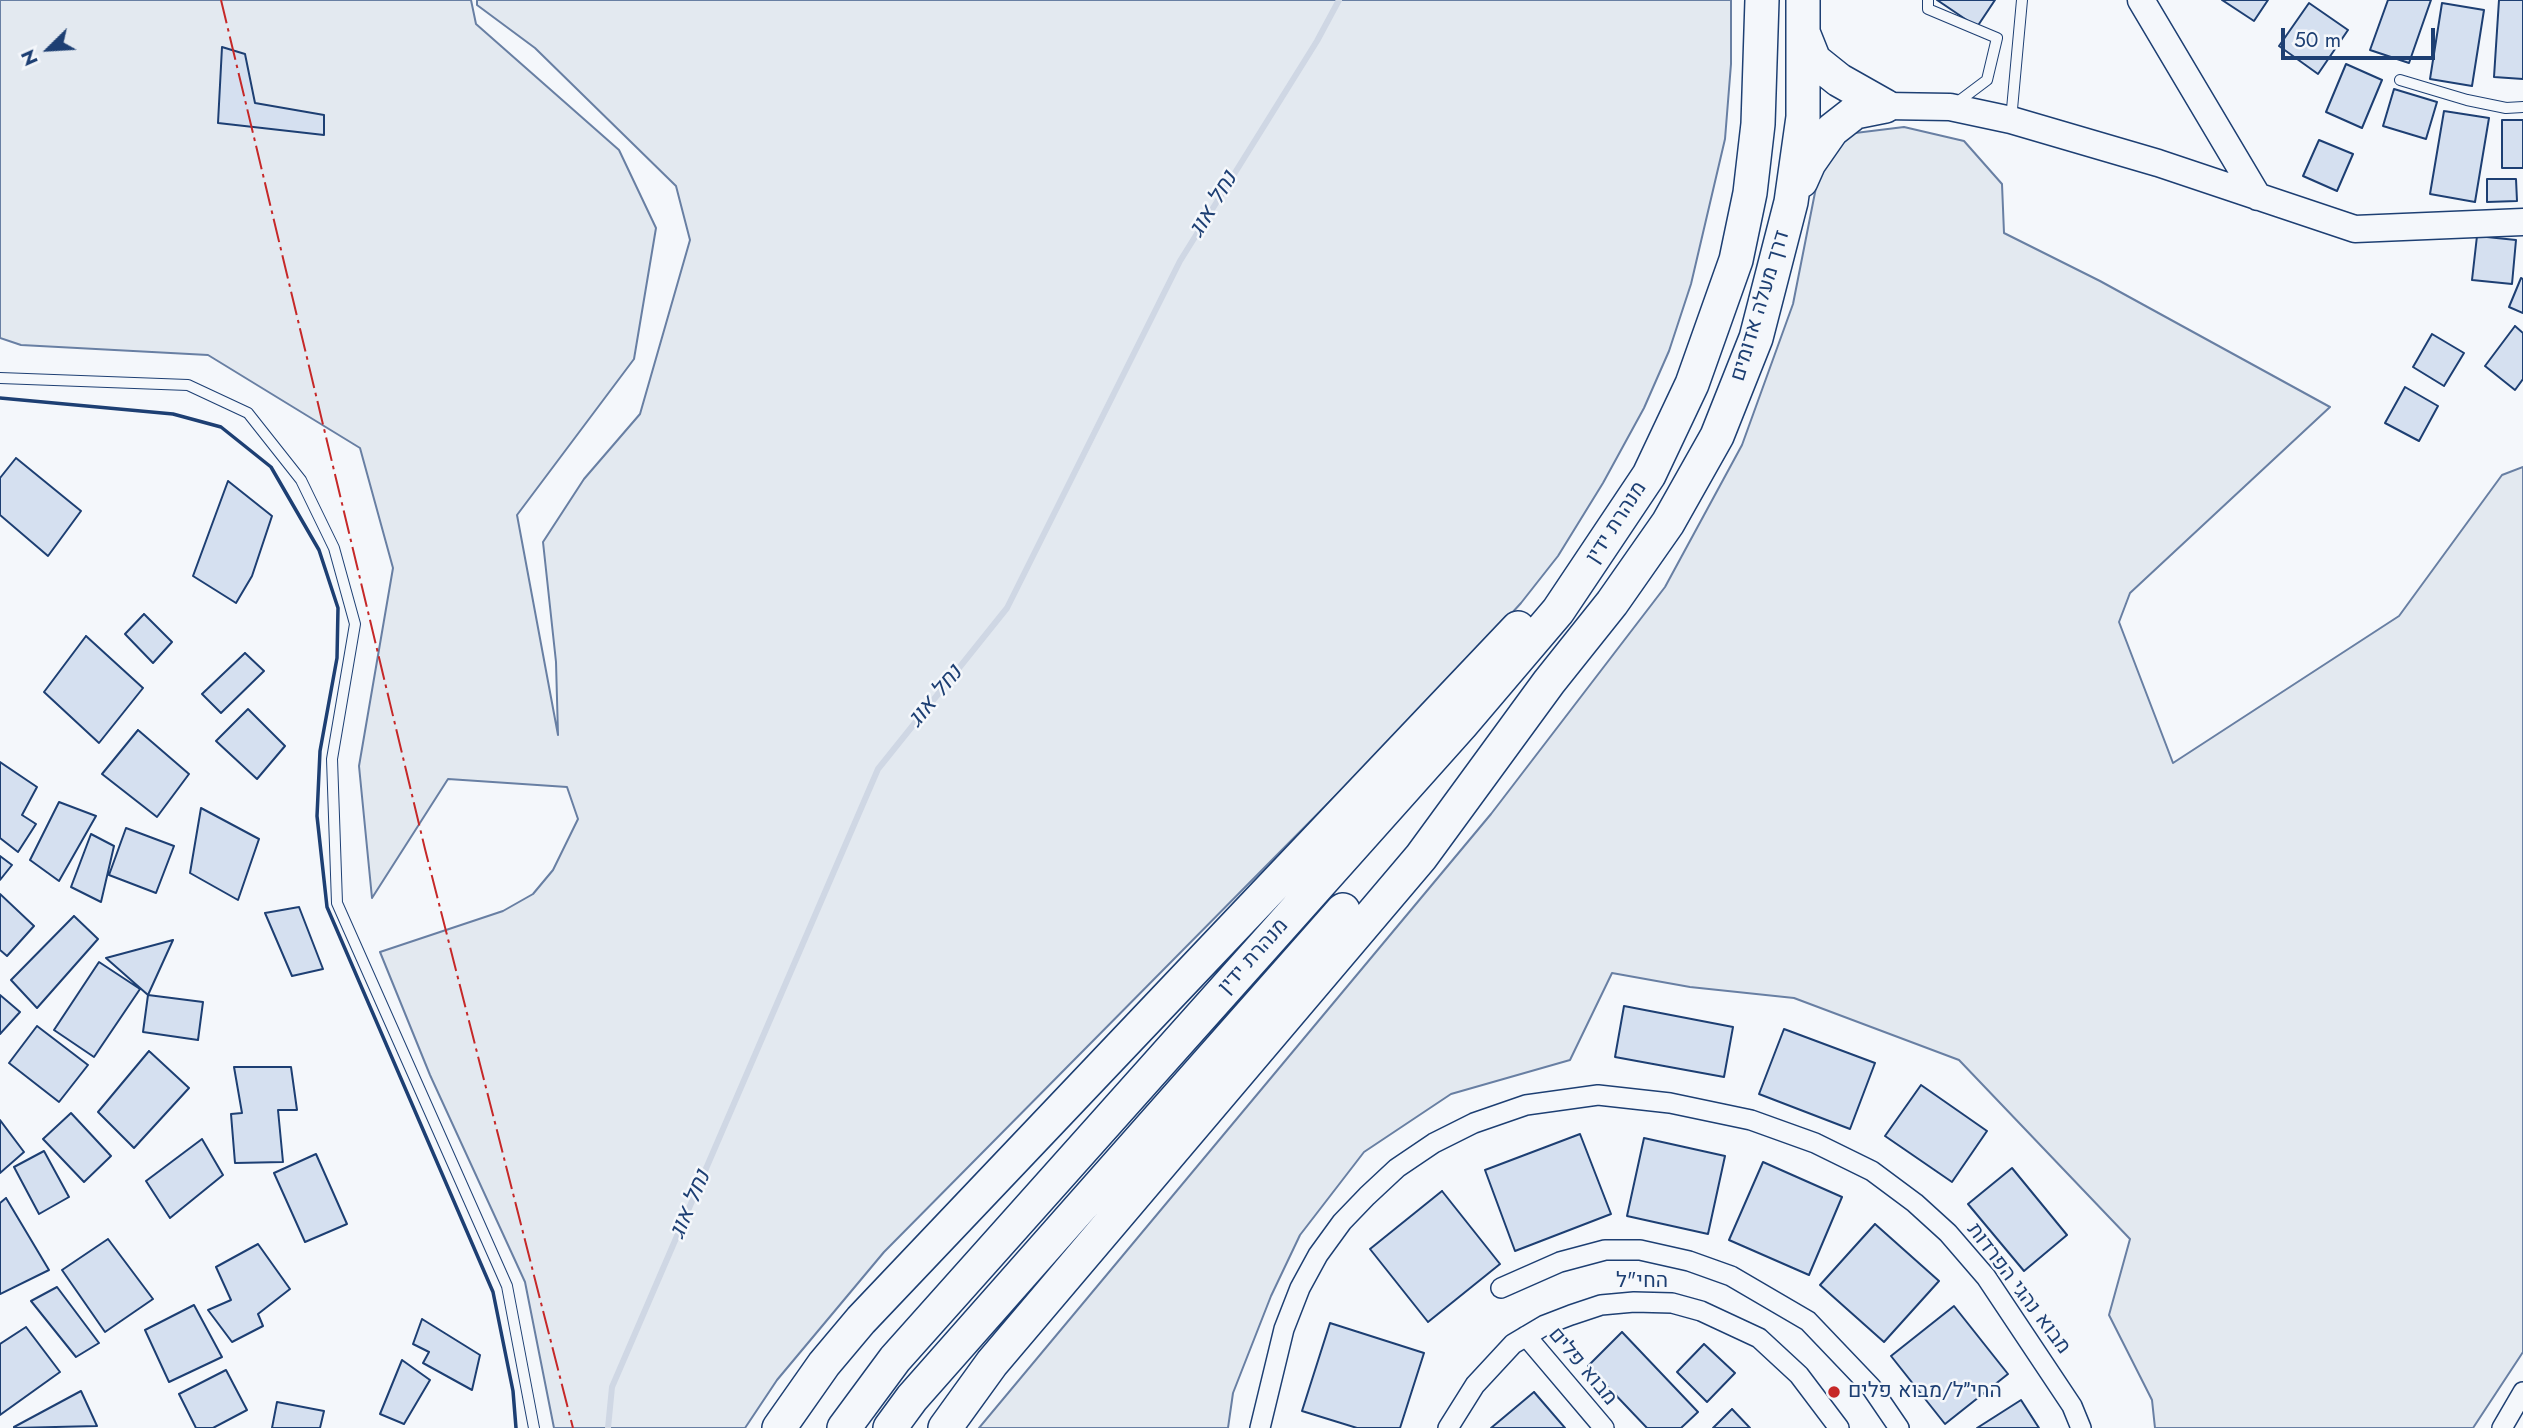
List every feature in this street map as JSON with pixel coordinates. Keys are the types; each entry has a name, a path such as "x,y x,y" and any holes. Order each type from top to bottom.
{"highway":[{"name":"דרך מעלה אדומים","path":"1649,475 1692,384 1736,260 1750,193 1758,124 1762,0"},
{"name":"דרך מעלה אדומים","path":"1549,682 1612,603 1668,523 1717,436 1756,338 1791,202 1803,117 1803,0"},
{"path":"1804,35 1814,60 1839,80 1885,106"},
{"path":"1791,202 1809,163 1832,130 1855,112 1885,106"},
{"path":"779,1428 824,1364 861,1320 1492,653 1574,571 1649,475"},
{"name":"מנהרת ידין","path":"844,1428 895,1359 1461,724 1558,611 1649,475"},
{"path":"945,1428 1009,1343 1359,926 1421,857 1549,682"},
{"name":"מנהרת ידין","path":"890,1428 912,1398 1442,798 1549,682"}],"street":[{"path":"2141,0 2258,197"},
{"path":"1885,106 1950,107 2011,120 2355,229 2523,222"},
{"name":"מבוא נהגי הפרדות","path":"1260,1428 1284,1329 1300,1288 1318,1255 1342,1222 1367,1196 1397,1168 1434,1143 1474,1123 1526,1105 1598,1096 1670,1103 1751,1120 1815,1143 1872,1171 1915,1203 1948,1233 1986,1278 2072,1406 2081,1428"},
{"path":"1501,1288 1560,1262 1605,1250 1640,1250 1689,1261 1731,1276 1808,1321 1871,1387 1899,1428"},
{"name":"החי\"ל","path":"1448,1428 1491,1364 1526,1336 1545,1325 1601,1305 1672,1303 1701,1311 1759,1338 1780,1354 1839,1428"},
{"name":"מבוא פלים","path":"1526,1336 1604,1428"},
{"path":"2502,1428 2523,1392"}],"lane":[{"path":"1928,0 1928,9 1997,38 1987,80 1950,107"},
{"path":"2011,120 2022,0"},
{"path":"2400,80 2467,100 2506,108 2523,107"},
{"path":"0,378 188,385 248,413 301,480 334,548 355,624 332,759 337,903 507,1286 534,1428"}],"shaded area":[{"path":"0,0 471,0 476,24 619,150 656,228 634,359 517,515 558,735 556,662 543,542 584,479 640,414 690,240 676,186 535,48 477,5 477,0 1731,0 1731,64 1725,139 1691,284 1669,351 1644,408 1603,483 1558,556 1521,603 1461,669 884,1252 777,1380 745,1428 554,1428 525,1282 430,1075 380,952 503,911 533,894 553,870 578,819 567,787 448,779 372,898 359,766 393,568 360,448 208,355 21,345 0,338"},
{"path":"1904,127 1964,141 2002,184 2004,233 2100,281 2330,407 2130,593 2119,622 2173,763 2399,616 2502,475 2523,467 2523,1352 2473,1428 2155,1428 2152,1400 2109,1315 2130,1239 1959,1060 1794,998 1690,987 1612,973 1570,1060 1451,1094 1364,1152 1300,1235 1271,1296 1233,1393 1228,1428 979,1428 1491,814 1665,587 1742,445 1793,304 1822,157 1847,134"}],"building":[{"path":"1937,0 1995,0 1977,27"},
{"path":"2222,0 2268,0 2254,21"},
{"path":"2388,0 2431,0 2409,63 2370,50"},
{"path":"2499,0 2523,0 2523,79 2494,77"},
{"path":"2309,3 2348,30 2318,74 2279,46"},
{"path":"2442,3 2484,10 2472,86 2430,79"},
{"path":"222,47 245,54 255,103 324,115 324,135 218,123"},
{"path":"2346,64 2382,80 2362,128 2326,112"},
{"path":"2394,89 2437,102 2426,139 2383,126"},
{"path":"2444,111 2489,118 2475,202 2430,194"},
{"path":"2502,120 2523,120 2523,168 2502,168"},
{"path":"2319,140 2353,154 2337,191 2303,176"},
{"path":"2487,179 2516,179 2517,201 2487,202"},
{"path":"2477,236 2516,240 2512,284 2472,280"},
{"path":"2521,278 2523,279 2523,313 2509,307"},
{"path":"2515,326 2523,333 2523,379 2515,390 2485,366"},
{"path":"2432,334 2464,353 2444,386 2413,367"},
{"path":"2405,387 2438,406 2419,441 2385,423"},
{"path":"16,458 81,511 48,556 0,515 0,478"},
{"path":"228,481 272,516 252,576 236,603 193,576"},
{"path":"144,614 172,642 153,663 125,634"},
{"path":"86,636 143,688 99,743 44,692"},
{"path":"245,653 264,671 221,713 202,694"},
{"path":"248,709 285,746 257,779 216,741"},
{"path":"138,730 189,774 157,817 102,774"},
{"path":"0,762 37,787 22,815 36,824 18,852 0,838"},
{"path":"59,802 96,816 59,881 30,860"},
{"path":"201,808 259,839 238,900 190,873"},
{"path":"126,828 174,846 156,893 109,875"},
{"path":"91,834 114,846 101,902 71,887"},
{"path":"0,856 12,865 0,880"},
{"path":"0,894 34,926 7,956 0,950"},
{"path":"299,907 323,969 292,976 265,913"},
{"path":"74,916 98,939 37,1008 11,980"},
{"path":"173,940 148,995 106,958"},
{"path":"99,962 140,989 94,1057 54,1030"},
{"path":"0,995 20,1012 0,1034"},
{"path":"148,995 203,1002 198,1040 143,1032"},
{"path":"1624,1006 1733,1027 1724,1077 1615,1057"},
{"path":"37,1026 88,1065 59,1102 9,1063"},
{"path":"1784,1029 1875,1063 1850,1129 1759,1094"},
{"path":"149,1051 189,1088 134,1148 98,1112"},
{"path":"234,1067 291,1067 297,1110 278,1110 283,1162 235,1163 231,1114 242,1113"},
{"path":"1921,1085 1987,1131 1952,1182 1885,1136"},
{"path":"71,1113 111,1156 84,1182 43,1139"},
{"path":"0,1120 24,1152 0,1173"},
{"path":"1580,1134 1611,1214 1515,1251 1485,1170"},
{"path":"1644,1138 1725,1156 1708,1234 1627,1216"},
{"path":"202,1139 223,1175 170,1218 146,1181"},
{"path":"44,1151 69,1197 39,1214 14,1167"},
{"path":"316,1154 347,1224 305,1242 274,1173"},
{"path":"1763,1162 1842,1197 1809,1275 1729,1240"},
{"path":"2012,1168 2067,1235 2024,1271 1968,1204"},
{"path":"1442,1191 1500,1264 1428,1322 1370,1249"},
{"path":"6,1198 49,1270 0,1294 0,1203"},
{"path":"1875,1224 1939,1281 1884,1342 1820,1285"},
{"path":"108,1239 153,1299 105,1332 62,1270"},
{"path":"258,1244 290,1289 258,1314 263,1326 232,1342 208,1310 231,1300 216,1267"},
{"path":"57,1287 99,1343 76,1357 31,1301"},
{"path":"194,1305 222,1357 169,1382 145,1330"},
{"path":"1954,1306 2008,1374 1945,1424 1891,1356"},
{"path":"422,1319 480,1355 472,1390 423,1363 429,1352 413,1344"},
{"path":"1330,1323 1424,1353 1400,1428 1357,1428 1302,1411"},
{"path":"26,1327 60,1372 0,1415 0,1344"},
{"path":"1622,1332 1698,1412 1681,1428 1647,1428 1588,1366"},
{"path":"1704,1344 1735,1373 1707,1402 1677,1372"},
{"path":"402,1360 430,1380 404,1424 380,1414"},
{"path":"226,1370 247,1410 213,1428 196,1428 179,1394"},
{"path":"81,1391 97,1426 14,1428 14,1427"},
{"path":"1534,1392 1565,1428 1491,1428"},
{"path":"2021,1400 2039,1428 1977,1428"},
{"path":"277,1402 324,1411 320,1428 272,1428"},
{"path":"1732,1409 1750,1428 1713,1428"}],"waterway":[{"name":"נחל אוג","path":"608,1428 612,1387 878,769 1007,608 1180,261 1317,41 1339,0"}],"wall":[{"path":"0,398 173,414 221,427 271,467 319,550 338,608 337,658 320,751 317,816 327,907 493,1292 513,1391 516,1428"}],"power":[{"path":"221,0 425,849 573,1428"}],"place":[{"name":"החי״ל/מבוא פלים","path":"1834,1392"}]}
